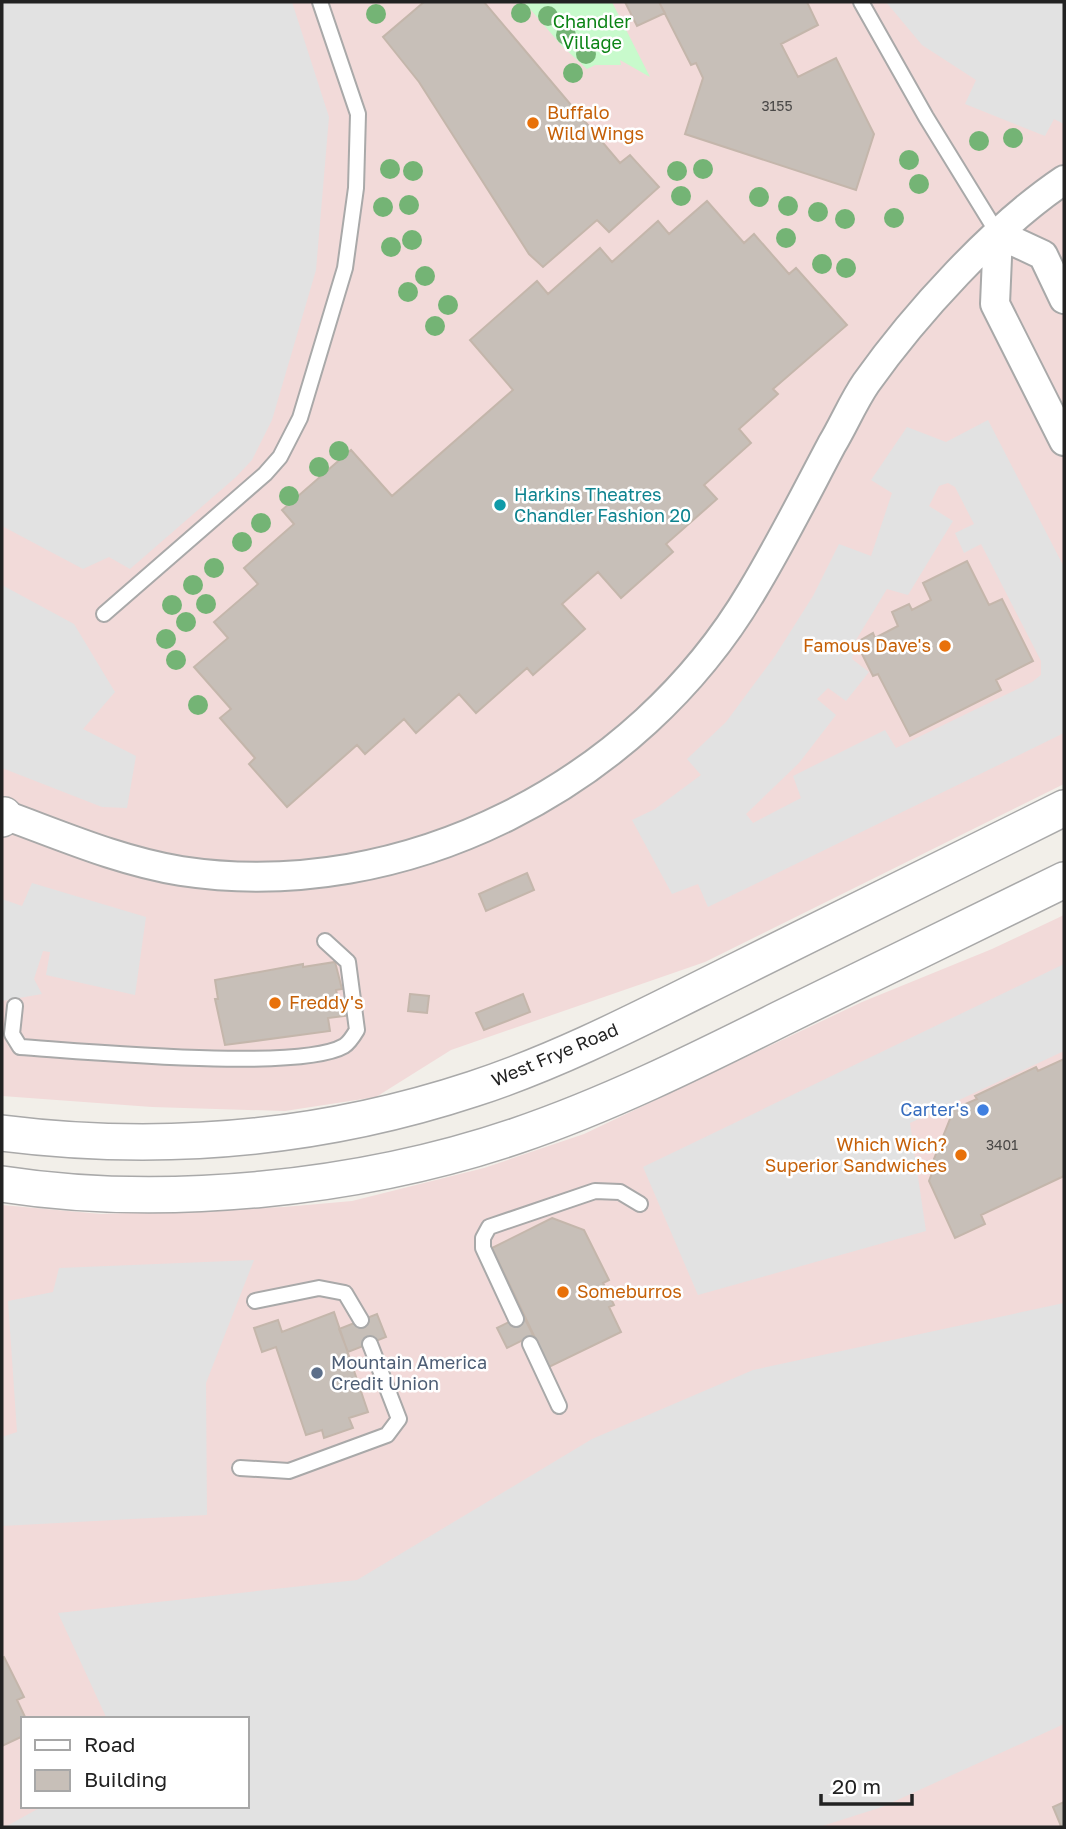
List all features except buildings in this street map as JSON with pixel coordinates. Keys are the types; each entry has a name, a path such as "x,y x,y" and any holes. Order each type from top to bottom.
{"street":[{"path":"3,816 109,852 180,870 278,876 347,870 431,847 515,815 607,756 681,685 721,638 752,592 865,384 931,304 998,234 1064,180"},
{"path":"998,234 1043,256 1064,299"},
{"path":"998,234 995,304 1064,441"},
{"name":"West Frye Road","path":"2,1133 142,1143 224,1140 316,1127 473,1089 620,1028 1064,808"},
{"path":"2,1184 94,1192 199,1192 335,1178 463,1152 516,1136 626,1092 1064,880"}],"lane":[{"path":"104,614 265,474 280,457 300,418 345,268 359,149 358,114 320,2"},
{"path":"861,2 926,117 998,234"},
{"path":"15,1006 12,1034 20,1047 231,1058 315,1055 346,1045 357,1030 348,962 325,941"},
{"path":"516,1319 483,1248 483,1238 489,1227 595,1191 620,1192 640,1204"},
{"path":"255,1301 319,1288 345,1293 361,1320"},
{"path":"240,1468 289,1471 387,1435 399,1419 370,1344"},
{"path":"530,1344 559,1406"}],"shaded area":[{"path":"2,2 1064,2 1064,784 705,962 451,1050 376,1097 285,1111 152,1107 2,1096"},
{"path":"2,2 292,2 329,117 316,270 272,420 252,460 236,477 130,569 109,557 83,569 2,526"},
{"path":"886,2 1064,2 1064,124 1054,119 1045,136 965,104 976,80 922,45"},
{"path":"988,420 1064,567 1064,733 708,907 698,884 672,894 632,820 655,809 701,775 687,759 726,722 775,656 813,596 839,544 871,556 892,493 871,480 907,427 946,442","holes":["948,483 955,487 974,524 955,533 964,553 981,544 1041,661 1041,675 1032,682 896,748 885,730 793,776 801,798 753,823 746,814 799,763 836,715 817,699 828,688 846,701 869,672 852,659 856,640 887,589 908,595 953,521 929,506 939,486"]},
{"path":"2,585 74,624 115,692 83,729 136,756 127,808 102,807 2,768"},
{"path":"32,883 146,917 135,995 46,975 50,952 43,951 34,979 42,994 2,1001 2,899 22,906"},
{"path":"1064,915 1064,1827 2,1827 2,1205 101,1214 284,1207 352,1201 484,1168 584,1134 862,1002 992,949"},
{"path":"1064,964 1064,1051 910,1123 926,1231 698,1295 643,1167"},
{"path":"254,1260 206,1383 207,1515 2,1526 2,1437 17,1432 8,1301 53,1292 59,1268"},
{"path":"1064,1303 1064,1724 882,1807 819,1827 5,1827 39,1808 248,1808 248,1717 106,1717 58,1613 357,1580 592,1439 753,1370"}],"green space":[{"name":"Chandler Village","path":"524,2 612,2 650,77 620,60 621,65 595,65 587,69 562,46"}],"place":[{"name":"Buffalo Wild Wings","path":"533,123"},
{"name":"Harkins Theatres Chandler Fashion 20","path":"500,505"},
{"name":"Famous Dave's","path":"945,646"},
{"name":"Freddy's","path":"275,1003"},
{"name":"Carter's","path":"983,1110"},
{"name":"Which Wich? Superior Sandwiches","path":"961,1155"},
{"name":"Someburros","path":"563,1292"},
{"name":"Mountain America Credit Union","path":"317,1373"}]}
